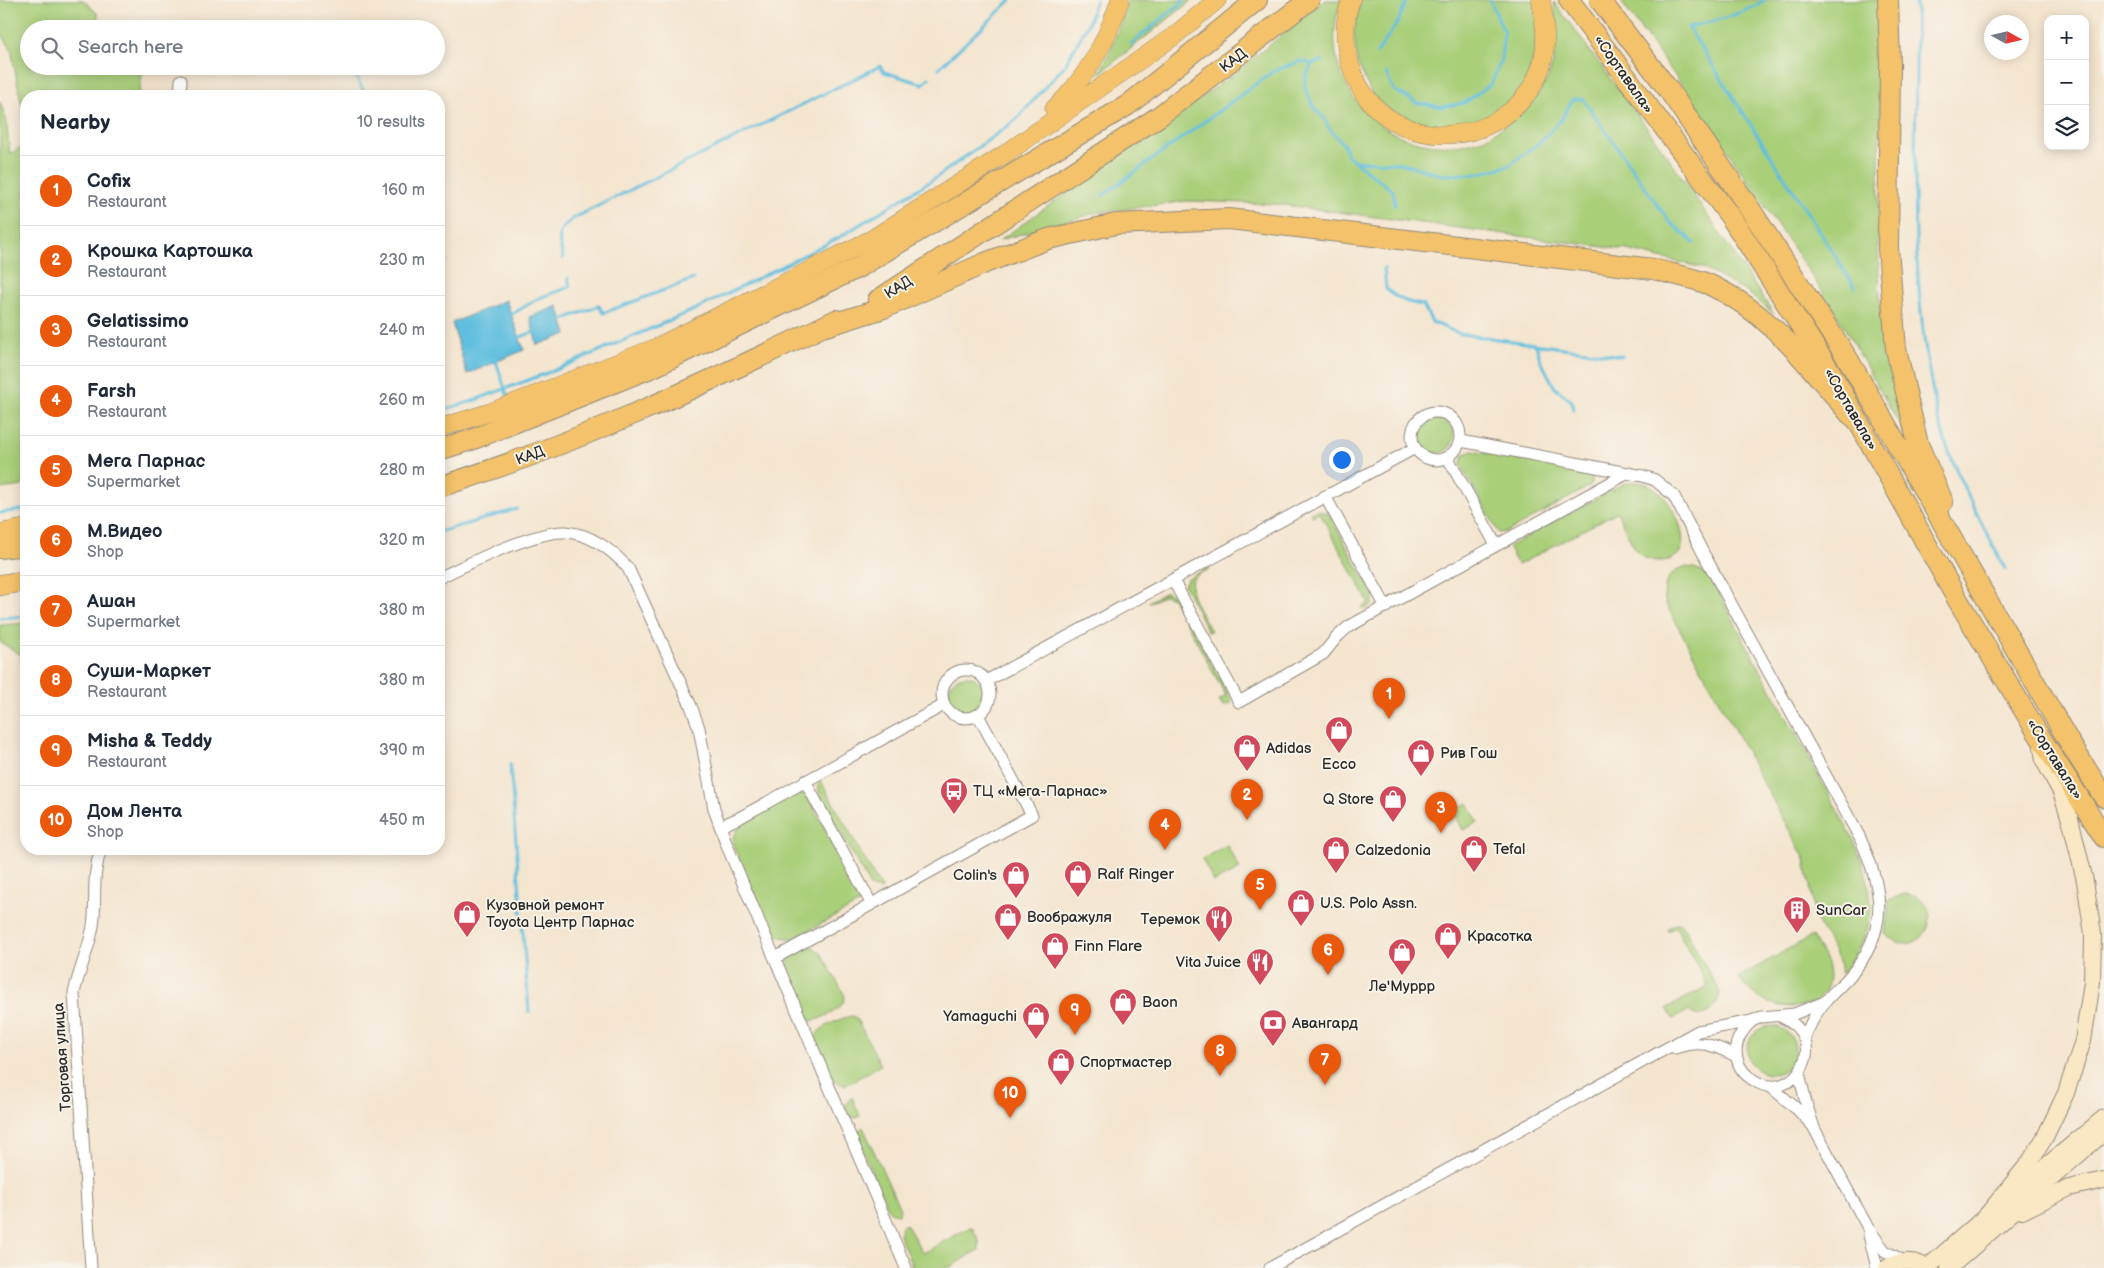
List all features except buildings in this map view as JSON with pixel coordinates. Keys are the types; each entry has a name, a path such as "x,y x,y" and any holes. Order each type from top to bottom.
{"highway":[{"name":"КАД","path":"445,448 471,440 653,367 858,267 1128,104 1257,0"},
{"name":"КАД","path":"445,485 481,474 624,419 879,300 1158,117 1309,0"},
{"name":"«Сортавала»","path":"1569,0 1732,219 1830,371 1956,597 2104,838"},
{"name":"«Сортавала»","path":"1600,0 1668,89 1750,208 1848,359 2070,745 2104,797"},
{"path":"1888,0 1890,64 1888,248 1896,349 1918,444 1975,580"},
{"path":"826,326 884,308 985,263 1048,239 1116,224 1228,219 1653,269 1707,284 1748,307 1781,333 1857,419"},
{"path":"0,548 20,546"},
{"path":"0,585 20,582"}],"main road":[{"path":"1005,154 1069,95 1094,60 1111,27 1120,0"},
{"path":"445,426 491,412 655,348 872,239 1005,154 1174,36 1217,0"},
{"path":"1351,0 1348,9 1346,53 1354,78 1374,107 1391,120 1409,130 1433,135 1458,134 1484,128 1520,104 1532,86 1542,63 1546,33 1541,0"},
{"path":"0,533 20,529"},
{"path":"1992,1220 2045,1137 2066,1093 2083,1041 2092,982 2093,934 2083,872 2072,822 2062,792 2044,761 2039,735"},
{"path":"1949,1268 1992,1220 2104,1118"},
{"path":"1887,1268 1904,1262 1920,1264 1927,1268 1992,1220 2104,1132"},
{"path":"1992,1220 2069,1188 2104,1180"}],"street":[{"path":"180,90 181,80"},
{"path":"1437,411 1446,413 1458,424 1460,441 1458,448 1448,458 1441,460 1426,458 1415,448 1412,431 1415,423 1421,417 1429,412 1437,411"},
{"path":"1460,441 1628,473 1655,480 1674,496 1702,551 1859,836 1872,863 1877,881 1879,900 1878,920 1873,940 1863,960 1824,1002 1804,1038"},
{"path":"986,681 1415,448"},
{"path":"1448,458 1496,545"},
{"path":"1173,580 1239,702 1323,654 1342,631 1628,473"},
{"path":"1325,496 1386,607"},
{"path":"445,575 471,562 531,540 548,534 566,532 582,536 601,545 617,555 628,568 691,706 699,728 709,786 721,826 906,1268"},
{"path":"960,670 975,672 986,681 990,696 988,704 978,715 962,718 949,712 944,706 941,691 948,677 954,673 960,670"},
{"path":"721,826 944,706"},
{"path":"775,958 1032,815 978,715"},
{"path":"805,782 872,903"},
{"name":"Торговая улица","path":"91,1268 74,993 78,973 89,948 94,923 96,864 99,855"},
{"path":"1270,1268 1657,1055 1677,1041 1698,1030 1752,1021 1770,1015 1794,1014 1824,1002"},
{"path":"1770,1086 1786,1082 1799,1072 1805,1062 1807,1050 1799,1028 1780,1016"},
{"path":"1752,1021 1740,1035 1736,1045 1736,1056 1740,1068 1748,1077 1758,1083 1770,1086 1798,1110 1814,1128"},
{"path":"1657,1055 1696,1043 1712,1044 1736,1056"},
{"path":"1799,1072 1814,1128 1868,1228 1885,1251 1904,1262"},
{"path":"1868,1228 1877,1268"}],"green space":[{"path":"0,0 83,0 97,13 99,20 20,20 20,75 142,75 140,90 20,90 20,96 11,49 0,31"},
{"path":"1128,0 1192,0 1099,74 1111,49"},
{"path":"1325,0 1341,0 1335,32 1337,62 1348,89 1365,112 1388,130 1415,141 1445,145 1477,141 1490,136 1516,118 1537,96 1545,84 1554,59 1556,40 1554,2 1666,154 1774,314 1747,292 1703,268 1627,250 1276,204 1187,201 1095,213 1000,240 1230,77"},
{"path":"1360,0 1534,0 1537,24 1536,51 1524,88 1498,113 1471,125 1436,129 1401,118 1374,99 1357,62 1354,33"},
{"path":"1620,0 1878,0 1881,47 1878,244 1881,337 1905,434 1832,306 1700,110"},
{"path":"0,102 6,119 10,154 20,148 20,486 0,489"},
{"path":"1437,419 1444,420 1449,424 1453,429 1453,443 1449,448 1444,452 1437,453 1430,452 1425,448 1421,443 1420,436 1421,429 1425,424 1430,420"},
{"path":"1472,451 1587,471 1593,476 1590,486 1507,532 1499,533 1462,468 1463,455"},
{"path":"1631,482 1643,483 1653,487 1669,504 1676,516 1681,528 1683,541 1680,551 1673,558 1657,561 1643,557 1632,544 1617,512 1518,565 1508,547 1623,484"},
{"path":"1318,510 1329,514 1373,595 1373,604 1364,610 1362,607 1369,603 1320,513 1312,516 1310,513"},
{"path":"1209,567 1210,569 1195,577 1191,584 1197,605 1211,631 1208,632 1184,585 1187,579"},
{"path":"1684,567 1701,571 1713,583 1853,839 1861,859 1870,893 1871,909 1863,940 1841,974 1839,961 1816,919 1805,859 1666,604 1664,592 1667,581 1673,573"},
{"path":"1166,592 1175,596 1231,699 1231,704 1223,706 1219,700 1226,696 1173,598 1165,595 1148,602"},
{"path":"20,623 20,654 0,642 0,625"},
{"path":"966,676 978,682 984,694 978,706 966,712 954,706 948,694 954,682"},
{"path":"821,781 882,890 871,888 819,792 818,784"},
{"path":"796,794 805,794 808,797 861,897 858,904 795,938 788,938 778,936 769,929 733,845 733,837 740,825"},
{"path":"1468,803 1478,822 1463,830 1453,811"},
{"path":"1227,845 1240,869 1214,882 1202,859"},
{"path":"1904,894 1919,899 1928,907 1930,918 1927,929 1920,938 1910,943 1898,942 1885,933 1889,900"},
{"path":"1678,923 1684,927 1720,992 1713,1009 1704,1015 1688,1011 1673,1019 1667,1008 1708,986 1676,927 1669,931 1668,928"},
{"path":"1812,936 1827,964 1829,981 1823,994 1812,1002 1798,1006 1782,1006 1765,1001 1751,991 1739,977"},
{"path":"805,946 811,946 821,953 845,996 844,1001 837,1009 827,1016 811,1021 804,1017 786,973 788,960"},
{"path":"853,1016 856,1018 881,1065 846,1085 835,1080 830,1075 816,1042 816,1035 828,1025"},
{"path":"1771,1026 1780,1028 1788,1033 1793,1041 1795,1050 1793,1059 1788,1067 1780,1072 1771,1074 1762,1072 1754,1067 1749,1059 1747,1050 1749,1041 1754,1033 1762,1028"},
{"path":"852,1097 860,1116 855,1118 847,1114 846,1109 847,1103"},
{"path":"863,1127 900,1209 899,1214 888,1210 857,1137 858,1131"},
{"path":"906,1224 923,1253 970,1227 972,1227 979,1241 979,1250 949,1268 913,1268 899,1235 901,1227"}],"water":[{"path":"506,300 524,350 467,374 452,323"},
{"path":"558,306 567,334 537,345 530,317"}],"waterway":[{"path":"939,68 1011,0"},
{"path":"445,409 470,402 555,370 703,306 838,238 937,177 1016,120 1065,65 1088,24 1096,0"},
{"path":"1131,44 1185,0"},
{"path":"1377,53 1398,22 1407,0"},
{"path":"1386,73 1394,90 1417,103 1442,107 1464,103 1491,84 1501,61 1504,32 1490,0"},
{"path":"1765,0 1747,10 1728,17 1688,27 1855,287"},
{"path":"1916,0 1916,236 1918,283 1930,376 1938,416 1952,459 1968,496 2005,569"},
{"path":"1102,196 1274,71 1300,61 1312,64"},
{"path":"1322,61 1312,64 1305,79 1305,89 1315,109 1325,119 1328,127 1344,145 1347,155 1393,191 1395,206"},
{"path":"563,258 559,238 561,230 576,217 880,66 884,72 923,84 929,78"},
{"path":"356,75 363,90"},
{"path":"1355,161 1401,163 1441,175 1476,174 1508,166 1539,143 1561,120 1573,99 1583,99 1669,221 1694,243"},
{"path":"1384,268 1386,289 1403,300 1423,305 1432,322 1460,334 1622,356"},
{"path":"509,316 539,298 570,287 568,278"},
{"path":"559,321 599,306 603,313 694,279"},
{"path":"517,338 537,331"},
{"path":"1536,345 1540,359 1555,388 1572,401 1573,410"},
{"path":"495,358 508,398"},
{"path":"445,530 517,509"},
{"path":"0,513 20,510"},
{"path":"0,618 20,616"},
{"path":"510,764 529,1012"}],"place":[{"name":"Cofix","path":"1389,719"},
{"name":"Ecco","path":"1339,754"},
{"name":"Adidas","path":"1247,772"},
{"name":"Рив Гош","path":"1421,777"},
{"name":"ТЦ «Мега-Парнас»","path":"954,815"},
{"name":"Крошка Картошка","path":"1247,820"},
{"name":"Q Store","path":"1393,823"},
{"name":"Gelatissimo","path":"1441,833"},
{"name":"Farsh","path":"1165,850"},
{"name":"Tefal","path":"1474,873"},
{"name":"Calzedonia","path":"1336,874"},
{"name":"Ralf Ringer","path":"1078,898"},
{"name":"Colin's","path":"1016,899"},
{"name":"Мега Парнас","path":"1260,910"},
{"name":"U.S. Polo Assn.","path":"1301,927"},
{"name":"SunCar","path":"1797,934"},
{"name":"Кузовной ремонт Toyota Центр Парнас","path":"467,938"},
{"name":"Воображуля","path":"1008,941"},
{"name":"Теремок","path":"1219,943"},
{"name":"Красотка","path":"1448,960"},
{"name":"Finn Flare","path":"1055,970"},
{"name":"М.Видео","path":"1328,975"},
{"name":"Ле'Муррр","path":"1402,976"},
{"name":"Vita Juice","path":"1260,986"},
{"name":"Baon","path":"1123,1026"},
{"name":"Misha & Teddy","path":"1075,1035"},
{"name":"Yamaguchi","path":"1036,1040"},
{"name":"Авангард","path":"1273,1047"},
{"name":"Суши-Маркет","path":"1220,1076"},
{"name":"Ашан","path":"1325,1085"},
{"name":"Спортмастер","path":"1061,1086"},
{"name":"Дом Лента","path":"1010,1118"}]}
